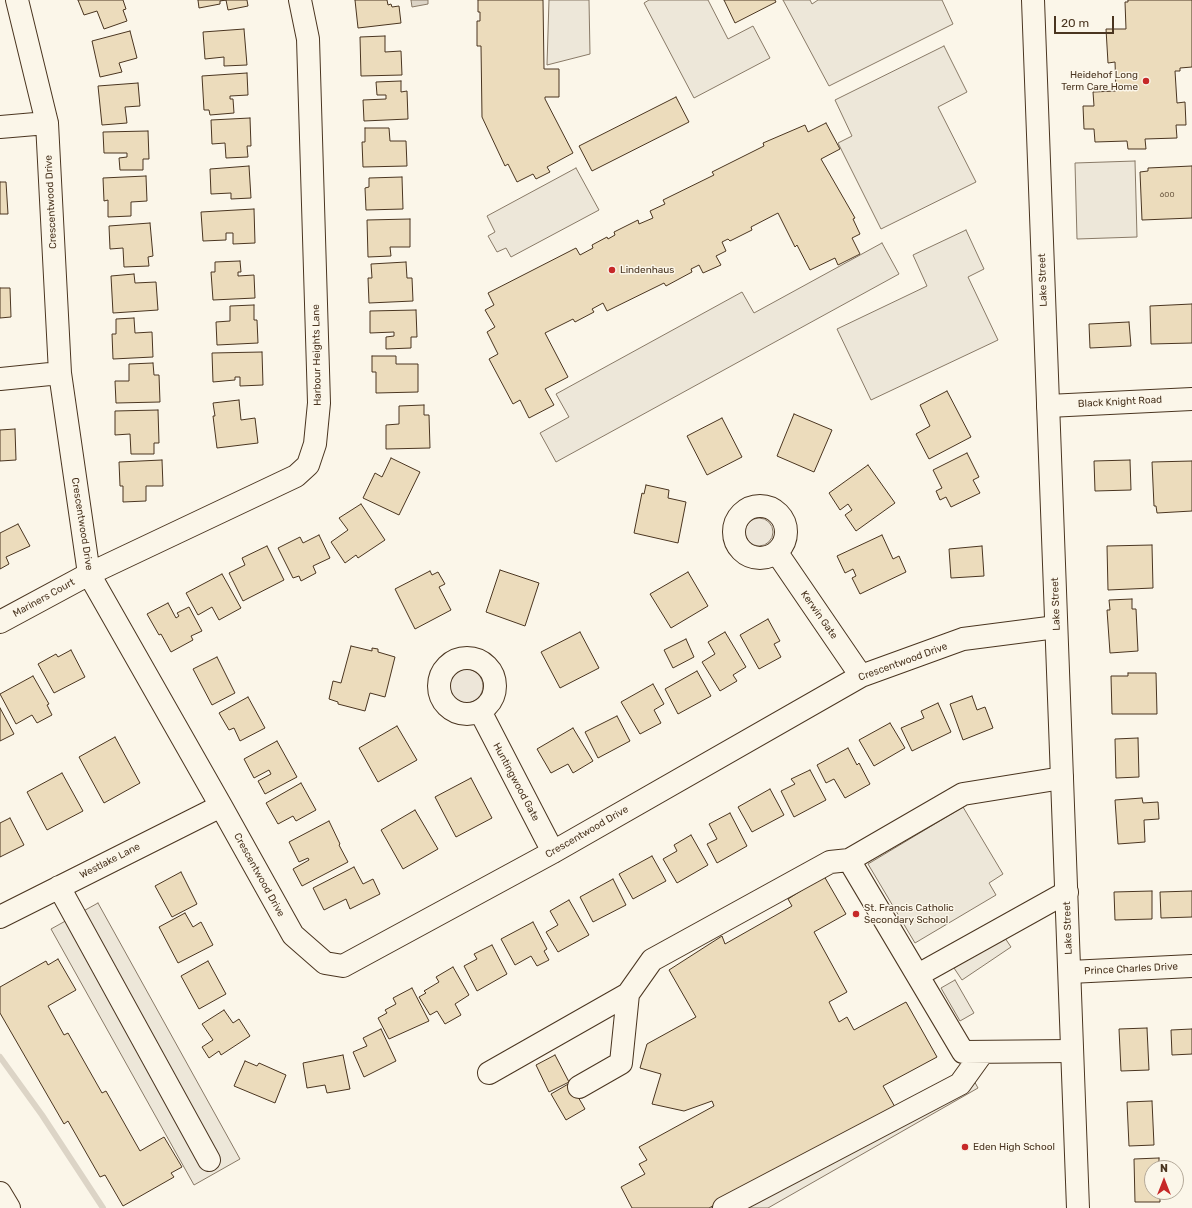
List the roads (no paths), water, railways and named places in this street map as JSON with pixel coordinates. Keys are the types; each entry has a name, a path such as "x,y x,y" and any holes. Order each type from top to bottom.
{"street":[{"name":"Crescentwood Drive","path":"18,0 48,123 60,373 89,574 293,935 325,963 343,966 553,852 861,676 963,640 1056,627"},
{"name":"Harbour Heights Lane","path":"89,574 296,476 308,465 315,444 319,402 308,39 300,0"},
{"name":"Lake Street","path":"1032,0 1078,1208"},
{"path":"0,127 48,123"},
{"path":"0,380 60,373"},
{"name":"Black Knight Road","path":"1048,406 1192,399"},
{"name":"Kerwin Gate","path":"777,553 861,676"},
{"name":"Mariners Court","path":"0,622 89,574"},
{"name":"Huntingwood Gate","path":"480,711 553,852"},
{"path":"489,1073 628,994 652,960 830,862 849,860 963,794 1062,778"},
{"name":"Westlake Lane","path":"0,917 221,806"},
{"path":"849,860 963,1052 1072,1051"},
{"path":"59,887 209,1160"},
{"path":"918,975 1066,892"},
{"name":"Prince Charles Drive","path":"1070,972 1192,966"},
{"path":"579,1087 621,1063 628,994"},
{"path":"724,1208 960,1084 982,1052"},
{"path":"0,1193 9,1208"}],"waterway":[{"path":"0,1057 42,1115 103,1208"}],"place":[{"name":"Heidehof Long Term Care Home","path":"1146,81"},
{"name":"Lindenhaus","path":"612,270"},
{"name":"St. Francis Catholic Secondary School","path":"856,914"},
{"name":"Eden High School","path":"965,1147"}]}
